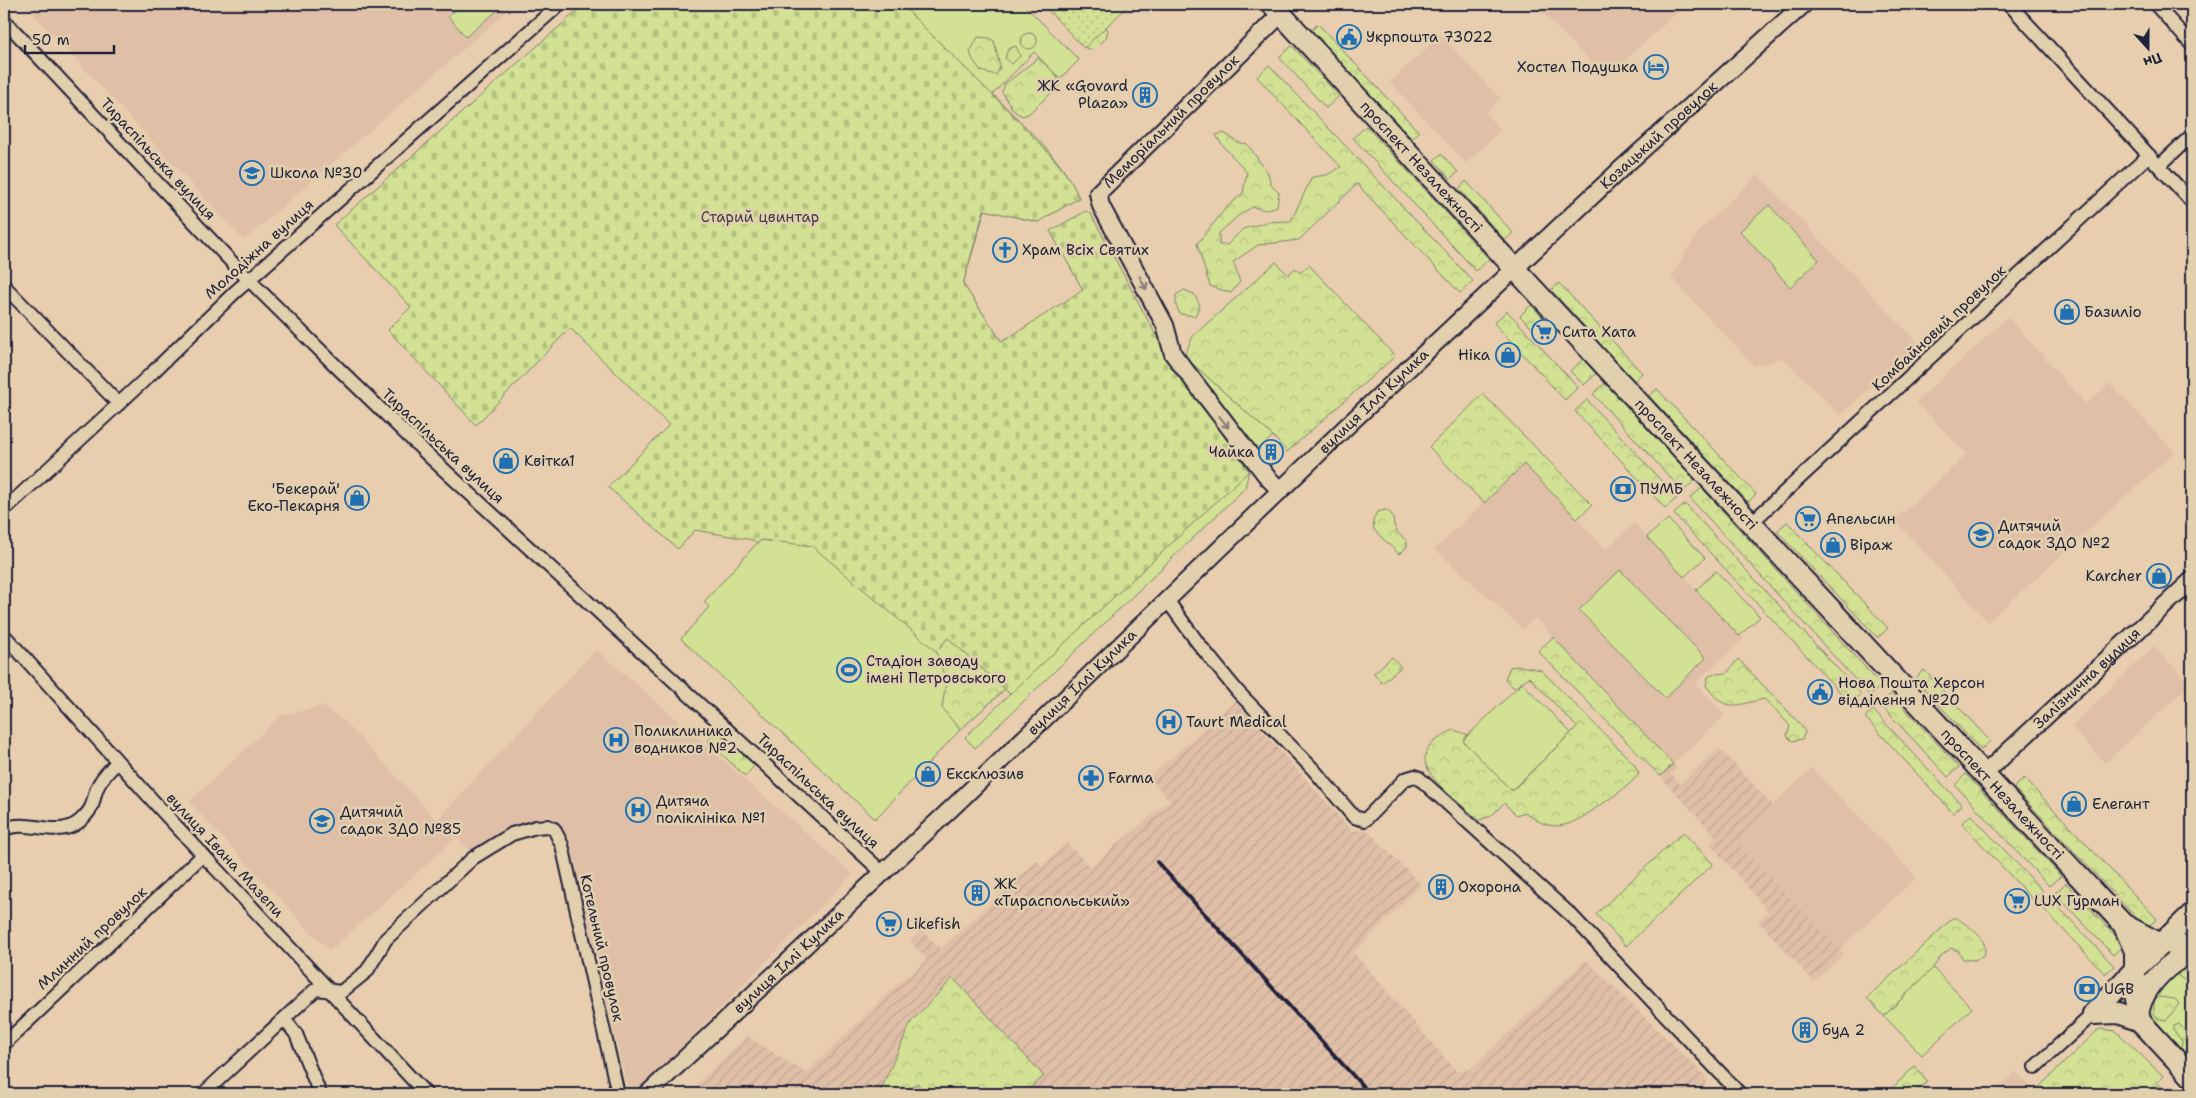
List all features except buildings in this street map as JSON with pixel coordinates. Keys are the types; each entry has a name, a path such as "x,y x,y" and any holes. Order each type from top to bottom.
{"main road":[{"name":"проспект Незалежності","path":"1282,7 1514,269 2123,924 2149,939 2192,948"},
{"path":"2093,1014 2136,968 2192,914"},
{"name":"проспект Незалежності","path":"2123,924 2135,951 2135,994 2139,1016"},
{"path":"2139,1016 2144,994 2148,986 2179,958 2192,953"},
{"path":"2093,1014 2119,1013 2139,1016 2192,1077"}],"street":[{"name":"Молодіжна вулиця","path":"4,510 249,280 560,4"},
{"name":"Козацький провулок","path":"1514,269 1804,4"},
{"path":"2009,4 2192,202"},
{"path":"2155,4 2192,45"},
{"name":"Меморіальний провулок","path":"1280,490 1268,478 1173,354 1165,325 1102,206 1098,193 1282,7"},
{"name":"Тираспільська вулиця","path":"4,20 249,280 429,456 882,872"},
{"path":"2159,166 2192,135"},
{"name":"Комбайновий провулок","path":"1752,523 2149,155"},
{"name":"вулиця Іллі Кулика","path":"647,1094 1514,269"},
{"path":"4,286 119,404"},
{"name":"Залізнична вулиця","path":"1984,775 2192,580"},
{"path":"1167,600 1220,671 1314,769 1354,817 1365,820 1405,780 1410,777 1419,778 1572,916 1740,1094"},
{"name":"вулиця Івана Мазепи","path":"4,634 203,855 426,1094"},
{"path":"4,829 14,824 64,830 72,827 83,819 92,808 97,787 118,762"},
{"name":"Котельний провулок","path":"330,991 341,992 367,971 386,939 473,858 512,834 536,827 548,826 554,829 562,845 618,1094"},
{"name":"Млинний провулок","path":"4,1044 203,855"},
{"path":"203,1094 285,1020 316,989 330,991"},
{"path":"2035,1067 2093,1014"},
{"path":"285,1020 296,1034 320,1094"}],"shaded area":[{"name":"Школа №30","path":"24,4 515,4 244,240"},
{"path":"1535,4 1686,4 1606,78"},
{"path":"1441,35 1500,99 1485,113 1501,130 1466,163 1390,82"},
{"path":"1758,175 1919,344 1840,415 1783,358 1754,366 1671,277 1700,229"},
{"path":"2008,317 2086,404 2110,383 2174,452 1988,622 1895,520 1967,454 1916,402"},
{"path":"1524,464 1606,549 1634,523 1739,636 1741,635 1744,638 1695,683 1725,715 1673,764 1535,618 1523,629 1435,549"},
{"path":"2154,646 2190,684 2105,763 2071,727"},
{"path":"596,649 853,874 635,1094 629,1094 562,826 550,816 511,827 473,853 445,827 455,839 329,951 189,802 280,716 322,706 344,721 437,820"},
{"path":"1235,701 1352,831 1366,829 1421,884 1354,953 1457,1072 1470,1069 1586,960 1707,1078 1703,1094 687,1094 747,1036 806,1073 907,975 909,977 927,960 910,941 922,930 940,949 1037,861 1042,866 1067,843 1090,867 1170,800 1149,778"},
{"path":"1719,748 1773,805 1736,842 1844,954 1814,982 1758,921 1768,911 1710,844 1716,837 1660,776 1673,764 1677,768 1671,774 1680,784"},
{"path":"1812,768 1916,877 1839,950 1735,841"},
{"path":"2016,1072 2038,1094 1992,1094"}],"green space":[{"path":"463,4 505,4 466,37 448,16"},
{"name":"Старий цвинтар","path":"585,4 901,4 1049,153 1069,178 1079,198 1038,222 984,210 963,284 1002,342 1083,290 1050,231 1086,211 1091,214 1167,356 1249,471 1010,694 948,638 936,651 812,546 762,540 757,543 753,540 695,530 678,549 608,487 669,425 570,328 476,425 388,330 411,307 334,225"},
{"name":"Старий цвинтар","path":"665,4 995,4 994,10 1013,4 1023,4 1079,60 1060,79 1034,52 993,94 1029,130 1063,169 1079,198 1038,222 985,210 963,284 1002,342 1009,337 1161,345 1249,471 1245,488 975,748 965,737 1010,694 1005,689 960,730 875,819 681,639 709,607 704,602 757,543 762,540 774,542"},
{"path":"1042,4 1130,4 1084,48"},
{"path":"1102,22 1108,30 1106,38 1094,50 1086,48 1081,39"},
{"path":"1318,24 1419,132 1412,139 1311,31"},
{"path":"1029,33 1037,41 1029,49 1021,41"},
{"path":"978,37 989,38 994,41 1000,67 996,75 981,71 973,60 970,52"},
{"path":"1016,46 1020,56 1012,64 1005,58 1008,49"},
{"path":"1292,46 1339,96 1326,108 1279,57"},
{"path":"1038,58 1055,74 1059,86 1028,114 1022,116 1014,111 1002,92 1005,84"},
{"path":"1269,65 1473,281 1460,293 1357,184 1299,240 1258,245 1233,262 1240,282 1231,293 1210,286 1197,244 1226,208 1243,193 1247,173 1222,145 1216,135 1224,133 1239,143 1247,144 1268,173 1271,185 1279,193 1277,206 1266,210 1252,207 1238,216 1219,233 1219,245 1227,245 1243,229 1267,222 1291,221 1312,177 1327,175 1341,167 1257,77"},
{"path":"1366,126 1489,259 1476,271 1353,138"},
{"path":"1441,154 1458,172 1450,179 1434,160"},
{"path":"1466,181 1513,233 1505,240 1459,189"},
{"path":"1769,205 1819,260 1790,287 1740,231"},
{"path":"1276,262 1288,275 1295,268 1300,273 1309,265 1395,356 1287,452 1273,436 1184,356 1193,336"},
{"path":"1559,283 1642,373 1634,381 1551,290"},
{"path":"1184,290 1194,294 1200,305 1195,316 1180,314 1176,305 1176,295"},
{"path":"1531,305 1546,321 1535,331 1520,316"},
{"path":"1507,311 1578,387 1565,400 1494,323"},
{"path":"1184,356 1273,436 1256,452"},
{"path":"1583,359 1596,374 1584,385 1570,371"},
{"path":"1605,383 1695,480 1683,491 1593,394"},
{"path":"1657,389 1756,494 1748,502 1649,396"},
{"path":"1483,394 1592,505 1577,519 1524,464 1484,503 1429,447"},
{"path":"1587,400 1677,498 1665,508 1575,411"},
{"path":"1702,488 1881,685 1870,696 1690,498"},
{"path":"1685,504 1861,694 1851,704 1674,514"},
{"path":"1385,510 1392,515 1397,532 1407,541 1407,547 1399,554 1374,530 1373,520 1377,512"},
{"path":"1668,519 1705,558 1684,577 1647,537"},
{"path":"1787,522 1888,628 1878,638 1777,531"},
{"path":"1620,570 1706,658 1665,698 1579,610"},
{"path":"1716,571 1760,617 1739,636 1696,590"},
{"path":"1553,637 1673,764 1660,776 1538,651"},
{"path":"948,638 1005,689 960,730 942,708 946,681 936,651"},
{"path":"1392,657 1401,667 1382,683 1374,673"},
{"path":"1738,659 1801,725 1805,732 1802,739 1792,741 1787,736 1790,726 1764,699 1731,705 1725,704 1713,694 1706,685 1708,677 1727,673"},
{"path":"1520,666 1541,670 1634,764 1639,774 1626,787 1602,804 1583,817 1565,825 1546,824 1525,812 1516,815 1504,803 1491,816 1479,820 1444,789 1428,770 1425,761 1428,748 1442,736 1454,730 1468,735 1463,741 1512,791 1577,727 1529,677 1514,688 1505,679 1510,667"},
{"path":"1924,670 1990,741 1981,750 1915,679"},
{"path":"1522,683 1571,733 1511,791 1462,741"},
{"path":"1891,694 1959,767 1948,777 1880,704"},
{"path":"1873,710 1962,805 1953,813 1865,717"},
{"path":"719,729 756,764 745,776 708,741"},
{"path":"1966,774 2061,876 2049,886 1955,785"},
{"path":"2024,778 2157,919 2146,928 2014,788"},
{"path":"1971,815 2043,891 2033,900 1962,823"},
{"path":"1683,832 1713,864 1626,946 1596,914"},
{"path":"2066,883 2124,945 2113,955 2055,893"},
{"path":"2051,899 2114,966 2105,974 2042,907"},
{"path":"1953,918 1957,918 1978,934 1984,944 1984,956 1974,960 1963,959 1958,951 1951,948 1941,956 1933,968 1884,1016 1867,998"},
{"path":"2192,959 2192,1066 2148,1019 2146,999"},
{"path":"2192,959 2192,985 2178,976 2179,966"},
{"path":"1933,968 1972,1008 1922,1055 1884,1016"},
{"path":"953,978 1044,1076 1023,1094 927,1094 917,1083 904,1094 879,1094 911,1022"},
{"path":"2159,997 2175,999 2179,1004 2166,1021 2158,1019 2154,1014 2154,999"},
{"path":"2179,1024 2192,1039 2192,1053 2183,1052 2181,1049 2182,1041 2174,1031 2174,1026"},
{"path":"2099,1029 2116,1031 2163,1076 2157,1082 2168,1094 2046,1094 2039,1087"},
{"path":"1915,1066 1927,1082 1914,1094 1886,1094"}],"railway":[{"path":"1157,862 1370,1094"}],"place":[{"name":"Укрпошта 73022","path":"1349,37"},
{"name":"Хостел Подушка","path":"1656,67"},
{"name":"ЖК «Govard Plaza»","path":"1145,95"},
{"name":"Школа №30","path":"252,173"},
{"name":"Храм Всіх Святих","path":"1005,250"},
{"name":"Базиліо","path":"2067,312"},
{"name":"Сита Хата","path":"1544,332"},
{"name":"Ніка","path":"1508,355"},
{"name":"Чайка","path":"1271,452"},
{"name":"Квітка1","path":"506,461"},
{"name":"ПУМБ","path":"1623,489"},
{"name":"'Бекерай' Еко-Пекарня","path":"357,498"},
{"name":"Апельсин","path":"1808,519"},
{"name":"Дитячий садок ЗДО №2","path":"1981,535"},
{"name":"Віраж","path":"1833,545"},
{"name":"Karcher","path":"2159,576"},
{"name":"Стадіон заводу імені Петровського","path":"849,670"},
{"name":"Нова Пошта Херсон відділення №20","path":"1820,692"},
{"name":"Taurt Medical","path":"1169,722"},
{"name":"Поликлиника водников №2","path":"616,740"},
{"name":"Ексклюзив","path":"928,774"},
{"name":"Farma","path":"1091,778"},
{"name":"Елегант","path":"2074,804"},
{"name":"Дитяча поліклініка №1","path":"638,810"},
{"name":"Дитячий садок ЗДО №85","path":"322,821"},
{"name":"Охорона","path":"1441,887"},
{"name":"ЖК «Тираспольський»","path":"977,893"},
{"name":"LUX Гурман","path":"2017,901"},
{"name":"Likefish","path":"889,924"},
{"name":"UGB","path":"2087,989"},
{"name":"буд 2","path":"1805,1030"}]}
